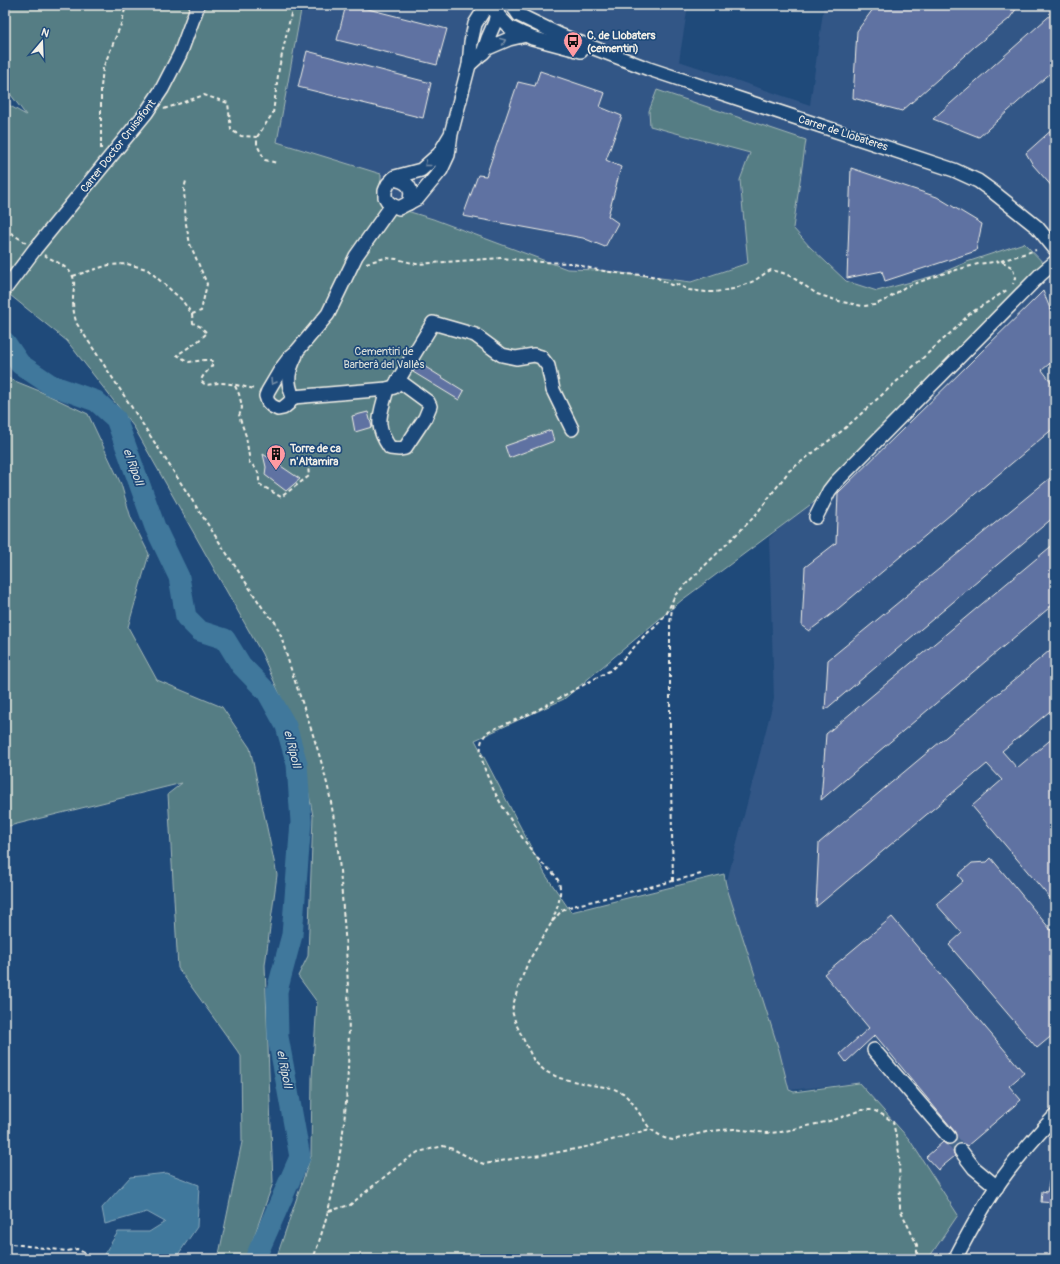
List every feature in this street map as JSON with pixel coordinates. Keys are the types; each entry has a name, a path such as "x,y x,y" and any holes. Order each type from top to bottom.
{"street":[{"name":"Carrer Doctor Cruisafont","path":"5,289 35,249 146,114 162,89 180,54 198,5"},
{"path":"492,9 513,16"},
{"path":"483,52 495,22 492,9"},
{"path":"451,134 439,154 421,170 395,177 388,184 385,191 385,197 388,202 399,208 418,198 441,170 448,155 451,134 469,65 472,36 475,24 492,9"},
{"name":"Carrer de Llobateres","path":"513,16 526,35 532,38 594,54 609,55"},
{"name":"Carrer de Llobateres","path":"513,16 609,55 649,69 954,170 978,181 992,191 1037,227 1055,249"},
{"path":"469,65 488,48 509,39 526,35"},
{"path":"393,179 400,180 406,183 409,187 411,194 409,203"},
{"path":"293,397 289,388 288,380 293,360 297,352 328,314 350,268 369,237 392,205"},
{"path":"816,517 829,490 836,482 1032,282 1055,262"},
{"path":"293,397 387,389 394,386 433,323 475,335 502,355 516,358 534,354 541,356 548,366 553,390 572,429"},
{"path":"293,397 289,404 278,409 268,402 266,396 281,369 290,357 297,352"},
{"path":"387,389 379,421 383,438 390,448 405,448 425,418 430,406 428,402 398,380"},
{"path":"874,1050 948,1137"},
{"path":"956,1259 970,1230 1001,1180 1039,1133 1055,1116"},
{"path":"961,1151 974,1168 997,1187"}],"path":[{"path":"100,153 101,87 103,68 122,22 126,5"},
{"path":"277,163 265,160 257,145 257,137 274,113 279,68 293,5"},
{"path":"164,109 204,95 228,102 231,130 241,136 257,137"},
{"path":"186,181 184,189 186,224 190,244 207,284 200,311 192,314"},
{"path":"5,229 16,236"},
{"path":"350,268 385,258 397,259 416,264 500,258 570,263 623,274 647,275 656,277 671,285 676,284 688,290 706,292 733,289 754,281 772,270 783,272 817,294 842,302 863,306 874,305 886,300 905,287 945,273 978,264 1001,261 1036,250"},
{"path":"552,922 560,892 558,880 538,860 506,813 486,773 482,758 481,743 484,736 495,729 532,713 610,670 626,656 667,613 675,595 754,517 789,471 843,430 957,327 969,314 1011,287 1015,278 1013,268 1001,261"},
{"path":"73,276 109,265 127,264 147,269 181,299 192,314 193,323 201,327 207,333 197,342 177,355 189,362 205,360 211,360 213,362 211,368 201,381 208,385 219,383 268,391"},
{"path":"65,268 73,276 74,315 77,324 264,610 275,622 281,636 323,766 334,814 338,848 345,930 349,1069 344,1131 329,1211 313,1259"},
{"path":"236,386 241,402 242,408 239,416 246,436 249,462 257,469 259,474 259,484 281,497 309,476 308,466 304,461"},
{"path":"673,881 670,735 670,623 675,595"},
{"path":"700,874 562,910 552,922 528,962 518,988 512,1011 516,1024 534,1061 545,1071 558,1078 612,1088 623,1092 650,1129 664,1138 673,1140 710,1131 734,1129 768,1133 781,1132 834,1120 861,1110 873,1110 883,1115 892,1122 897,1141 899,1153 900,1209 918,1245 917,1259"},
{"path":"329,1211 350,1205 418,1152 443,1146 453,1149 484,1164 591,1146 650,1129"},
{"path":"5,1243 67,1251 77,1249 90,1259"}],"shaded area":[{"path":"302,5 688,5 679,61 810,105 824,5 1055,5 1055,1259 920,1259 859,1083 789,1090 726,885 774,699 769,538 1052,272 967,262 937,275 877,291 846,281 810,247 793,228 758,259 691,282 598,270 567,269 433,219 381,203 277,142"},
{"path":"167,1173 199,1185 197,1227 175,1259 101,1259 118,1232 149,1232 165,1222 147,1212 105,1224 102,1208 130,1177"}],"green space":[{"name":"Cementiri de Barberà del Vallès","path":"5,5 302,5 277,142 381,174 381,203 433,219 567,269 598,270 691,282 748,263 740,180 750,153 650,126 649,111 657,90 806,140 793,228 810,247 846,281 877,291 937,275 967,262 1024,243 1052,272 814,502 682,600 564,699 475,740 545,874 571,912 724,874 726,885 779,1050 789,1090 794,1092 859,1083 909,1139 958,1215 928,1259 276,1259 311,1156 312,1078 317,1002 298,976 308,956 313,816 298,736 262,654 134,427 67,341 5,291 5,103 26,115 5,87"},
{"path":"5,377 88,414 121,484 131,518 149,554 128,627 157,680 222,707 250,748 277,875 265,965 273,1183 246,1259 218,1259 242,1142 241,1056 178,968 168,794 182,783 5,827"}],"building":[{"path":"346,5 352,5 447,29 437,65 337,40"},
{"path":"876,5 1019,5 1009,19 974,47 902,111 853,98 857,31"},
{"path":"1055,11 1055,69 979,137 933,119"},
{"path":"307,51 431,83 423,118 298,87"},
{"path":"540,71 605,93 600,107 622,116 606,160 621,167 608,216 618,223 605,247 583,238 463,216 478,175 486,176 518,82 535,86"},
{"path":"1055,127 1055,190 1033,165 1026,153"},
{"path":"851,168 937,197 982,224 976,251 885,281 882,271 847,278"},
{"path":"1043,291 1055,321 1055,359 1042,370 1055,387 1055,427 833,613 809,631 802,626 805,567 836,543 838,493"},
{"path":"419,363 464,391 459,400 413,372"},
{"path":"368,412 372,427 355,432 352,416"},
{"path":"551,430 554,441 509,458 505,446"},
{"name":"Torre de ca n'Altamira","path":"263,454 300,479 286,491 265,475 266,467"},
{"path":"1055,474 1055,516 825,710 828,660"},
{"path":"1055,543 1055,603 821,800 826,734"},
{"path":"1055,646 1055,707 1002,751 1017,768 1055,736 1055,904 972,806 1002,780 987,764 816,907 819,843"},
{"path":"991,858 1055,935 1055,1033 1037,1048 949,945 962,933 936,904 963,881 958,875 972,863 987,862"},
{"path":"892,917 1024,1073 1009,1086 1021,1100 967,1146 960,1143 956,1145 953,1152 955,1156 938,1170 926,1157 943,1142 947,1145 954,1143 957,1139 955,1132 875,1035 846,1062 840,1054 869,1028 824,974"},
{"path":"1051,1173 1055,1173 1055,1203 1041,1202 1042,1191 1047,1192"}],"waterway":[{"name":"el Ripoll","path":"5,342 20,364 51,385 96,401 116,419 155,527 179,577 186,617 200,631 225,639 241,665 267,692 286,726 297,764 301,822 292,935 277,991 278,1037 300,1157 255,1259"}],"tunnel":[{"path":"949,1137 961,1151"}],"place":[{"name":"C. de Llobaters (cementiri)","path":"573,58"},
{"name":"Torre de ca n'Altamira","path":"276,471"}]}
